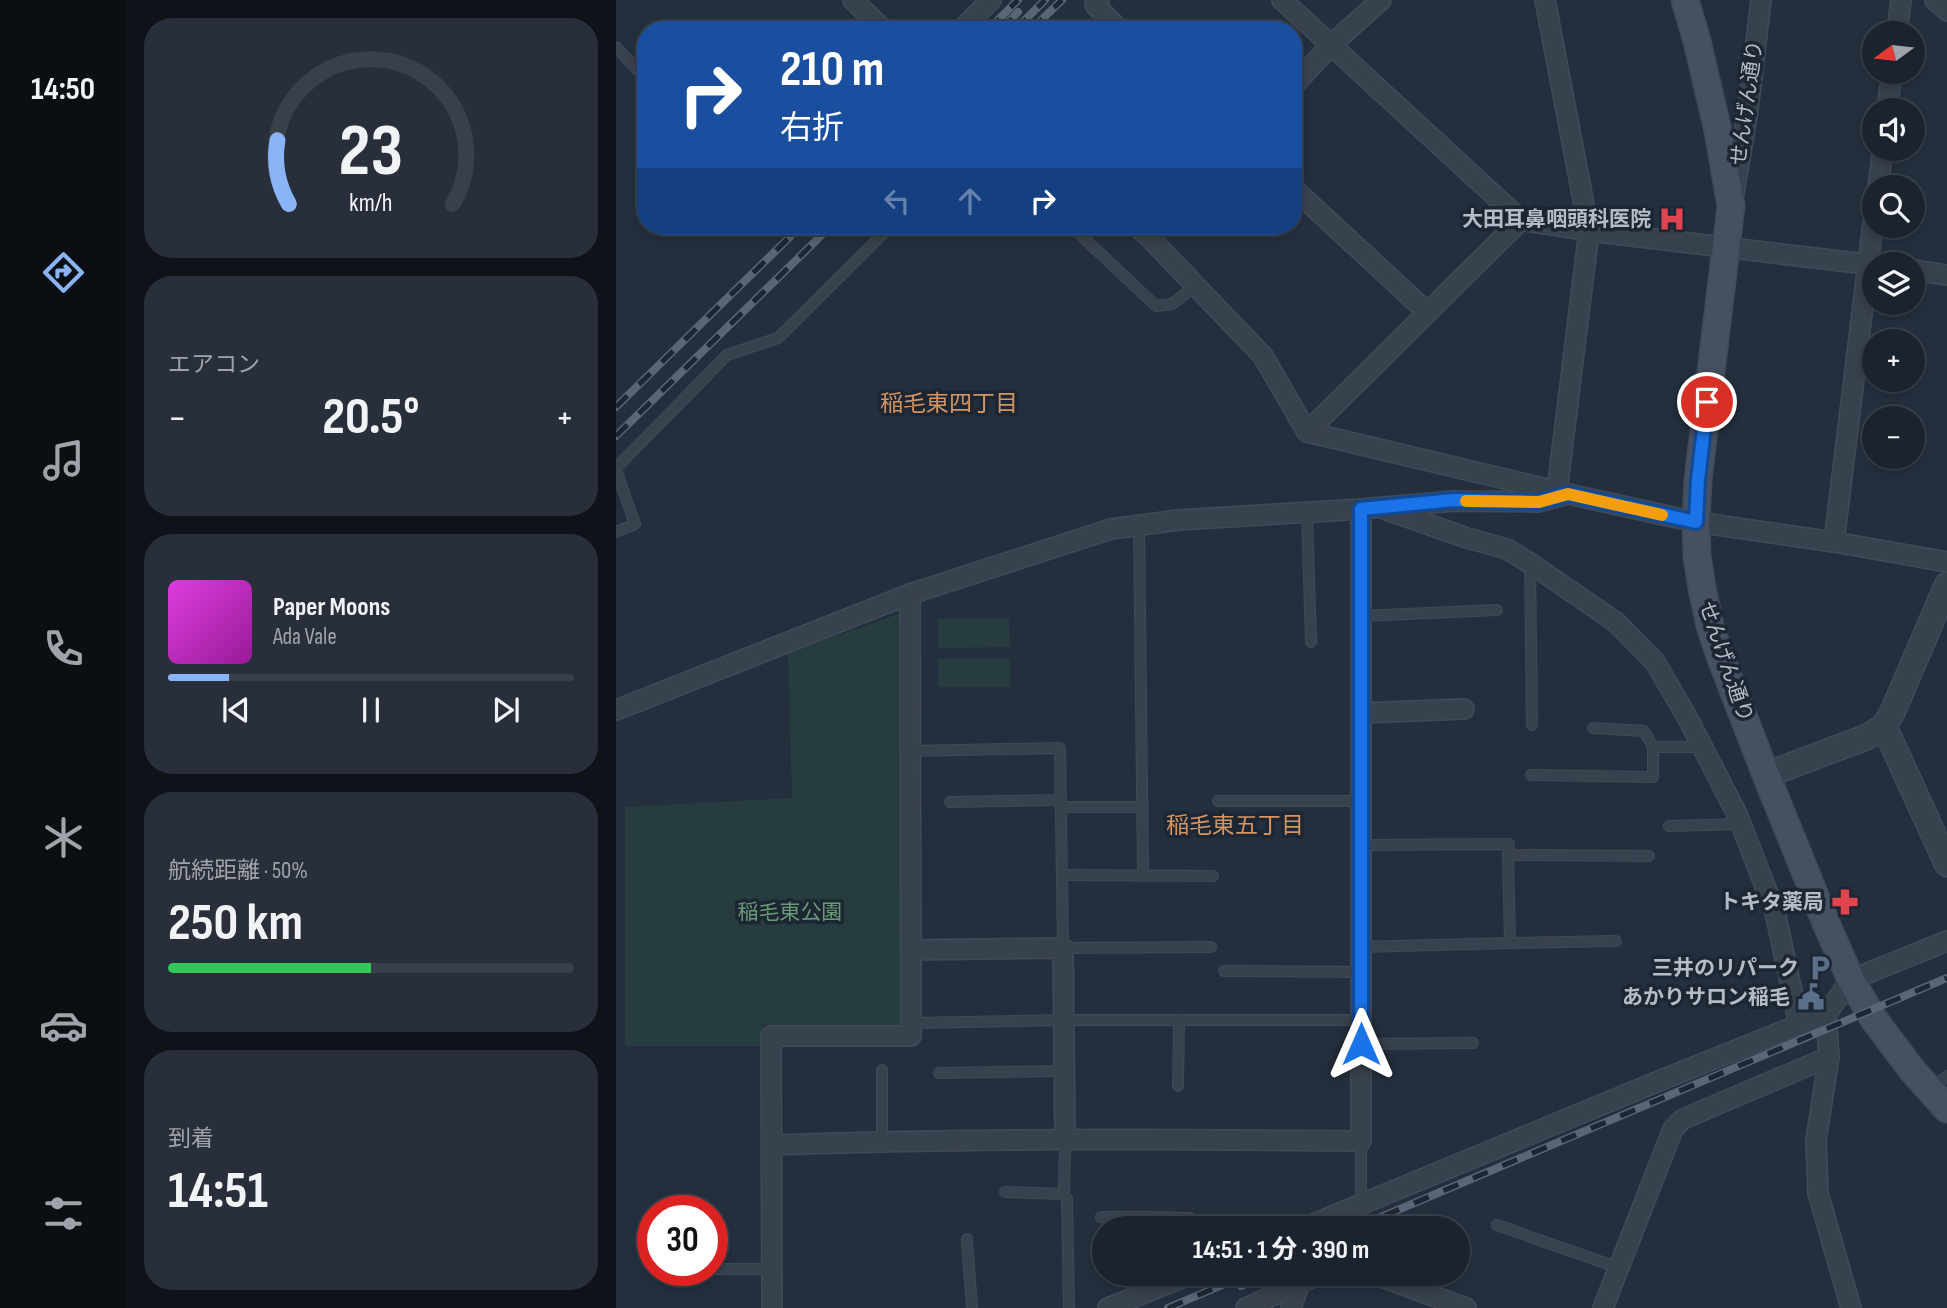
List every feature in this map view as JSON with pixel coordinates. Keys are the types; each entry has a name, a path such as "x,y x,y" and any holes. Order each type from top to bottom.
{"main road":[{"path":"1685,0 1718,131 1731,206"},
{"name":"せんげん通り","path":"1731,206 1698,480 1697,556 1710,626 1766,775 1851,980 1879,1026 1912,1070 1938,1083 1947,1109"}],"street":[{"path":"970,21 991,0"},
{"path":"1099,0 1095,5 1111,21"},
{"path":"1282,0 1521,220 1589,231 1862,264"},
{"path":"1302,76 1330,46 1381,0"},
{"path":"1545,0 1589,231 1562,493"},
{"name":"せんげん通り","path":"1731,206 1748,110 1761,0"},
{"path":"1898,21 1901,0"},
{"path":"1935,0 1947,11"},
{"path":"854,1 875,21"},
{"path":"1302,196 1427,312"},
{"path":"1307,432 1521,220"},
{"path":"1145,235 1263,356 1307,432 1696,522 1947,562"},
{"path":"1925,272 1947,275"},
{"path":"1834,542 1864,315"},
{"path":"616,710 910,594 1111,528 1179,520 1454,500 1539,502 1562,493"},
{"path":"1369,508 1507,549 1617,623 1655,662 1687,716 1741,824 1775,912 1799,1024"},
{"path":"772,1144 1065,1138 1361,1141 1361,615 1369,508"},
{"path":"1766,775 1867,737 1884,726 1947,585"},
{"path":"772,1308 771,1036 911,1036 910,594"},
{"path":"1360,713 1464,709"},
{"path":"1884,726 1947,864"},
{"path":"1336,1216 1826,1014 1851,980 1947,941"},
{"path":"912,950 1063,948 1065,1138"},
{"path":"1826,1014 1829,1057 1816,1140 1818,1193 1851,1308"},
{"path":"1603,1308 1673,1129 1683,1119 1829,1057"},
{"path":"1108,1308 1140,1286"},
{"path":"1246,1308 1297,1286"},
{"path":"1291,1308 1299,1286"},
{"path":"1401,1286 1443,1304 1466,1308"}],"lane":[{"path":"616,47 637,69"},
{"path":"616,532 635,524 616,469 727,355 778,338 882,235"},
{"path":"1081,235 1156,306 1172,304 1195,286"},
{"path":"1307,512 1311,642"},
{"path":"1139,524 1143,875"},
{"path":"1530,563 1532,725"},
{"path":"1361,615 1497,610"},
{"path":"1531,775 1653,777 1653,747 1644,731 1593,728"},
{"path":"1653,747 1703,747"},
{"path":"911,751 1060,748 1063,948 1211,947"},
{"path":"1218,801 1360,801"},
{"path":"950,802 1143,807"},
{"path":"1669,826 1741,824"},
{"path":"1360,845 1509,844 1510,943"},
{"path":"1508,855 1649,856"},
{"path":"1062,875 1213,876"},
{"path":"1360,947 1616,942"},
{"path":"1224,971 1360,972"},
{"path":"1178,1086 1179,1020"},
{"path":"912,1023 1361,1020"},
{"path":"1361,1044 1473,1043"},
{"path":"882,1070 882,1141"},
{"path":"939,1073 1064,1071"},
{"path":"1065,1138 1064,1194 1067,1199 1069,1308"},
{"path":"1361,1141 1361,1205"},
{"path":"1005,1192 1064,1194"},
{"path":"1497,1225 1619,1268"},
{"path":"967,1239 972,1308"},
{"path":"728,1269 772,1269"}],"green space":[{"name":"稲毛東公園","path":"901,613 905,1029 763,1025 762,1046 625,1046 625,807 792,798 788,653"},
{"path":"1009,618 1010,647 938,648 938,619"},
{"path":"1010,658 1010,687 938,687 938,659"}],"railway":[{"path":"997,21 1018,0"},
{"path":"1024,21 1045,0"},
{"path":"1040,21 1062,0"},
{"path":"1010,21 1018,12"},
{"path":"616,407 792,235"},
{"path":"616,436 822,235"},
{"path":"1383,1216 1947,978"},
{"path":"1168,1308 1220,1286"}],"slow traffic":[{"path":"1466,501 1539,502 1568,494 1662,515"}],"place":[{"name":"大田耳鼻咽頭科医院","path":"1672,219"},
{"name":"トキタ薬局","path":"1845,902"},
{"name":"三井のリパーク","path":"1820,968"},
{"name":"あかりサロン稲毛","path":"1811,997"}],"district":[{"name":"稲毛東四丁目","path":"949,404"},
{"name":"稲毛東五丁目","path":"1235,826"}],"route":[{"path":"1361,1044 1361,509 1454,500 1539,502 1568,494 1696,522 1707,402"}]}
